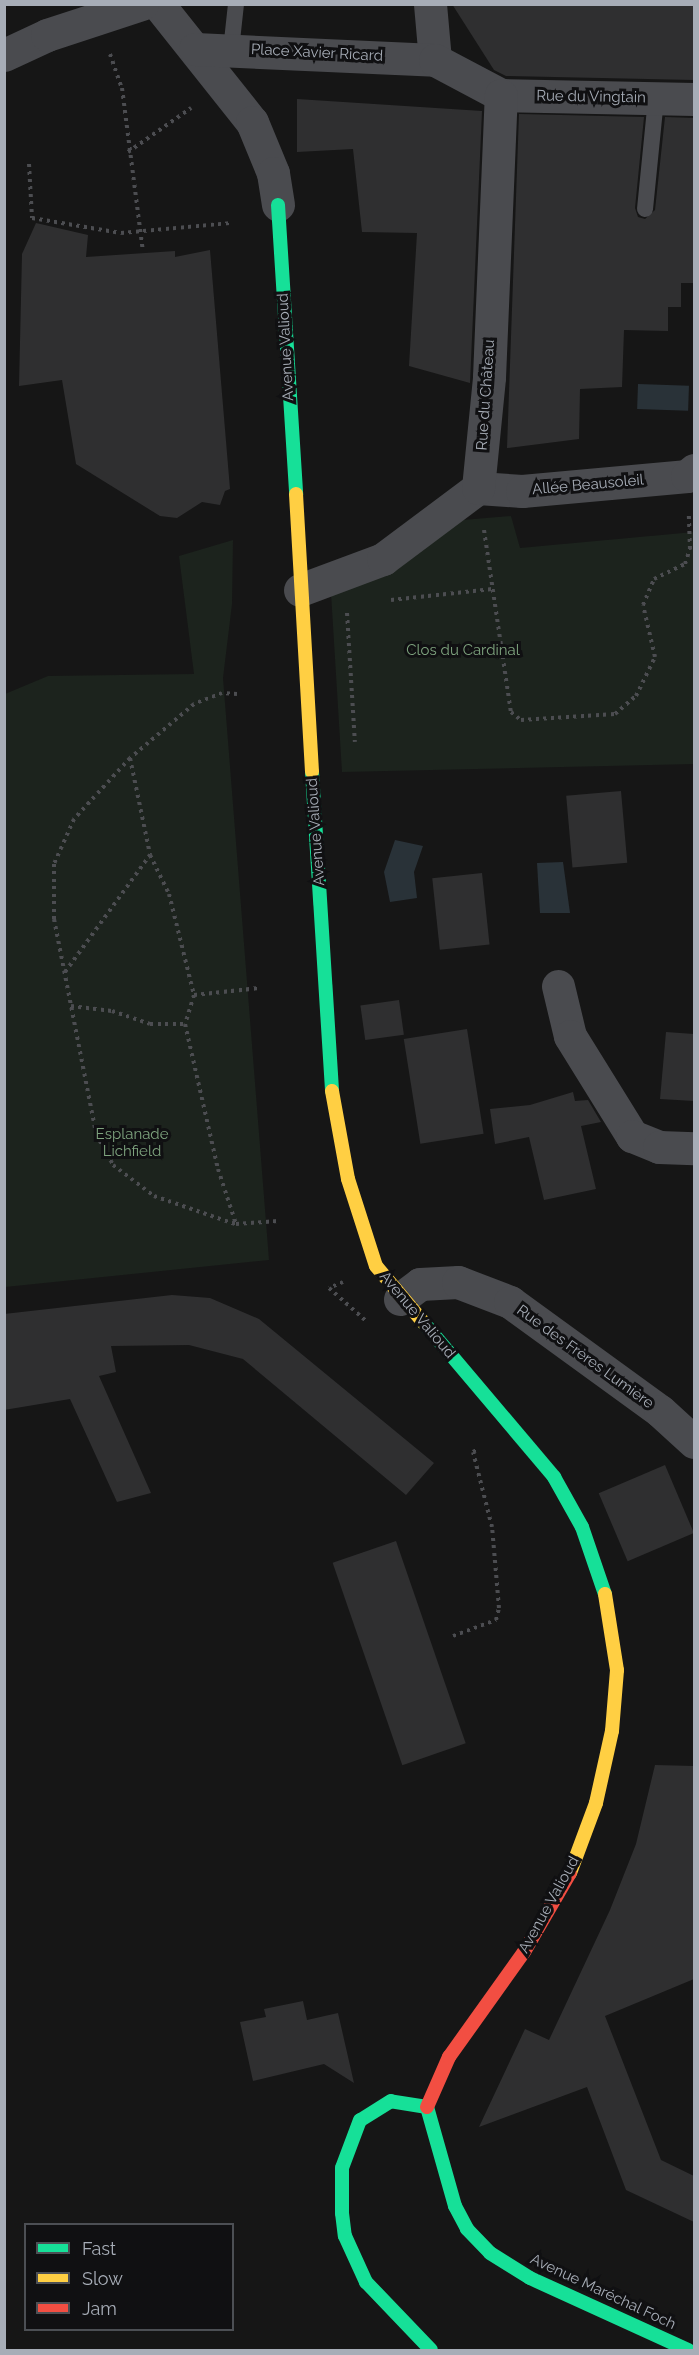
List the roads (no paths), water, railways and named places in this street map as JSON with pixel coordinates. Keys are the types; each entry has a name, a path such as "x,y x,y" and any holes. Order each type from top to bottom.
{"main road":[{"name":"Avenue Valioud","path":"278,205 332,1095 348,1179 376,1266 400,1299 554,1477 582,1527 604,1586 616,1670 612,1731 596,1803 571,1871 524,1952 449,2057 427,2107"},
{"path":"427,2107 392,2101 360,2120 342,2168 342,2212 345,2236 366,2282 431,2350"},
{"name":"Avenue Maréchal Foch","path":"427,2107 455,2206 467,2229 490,2253 530,2278 688,2350"}],"street":[{"path":"4,55 47,35 142,4"},
{"path":"158,4 195,49"},
{"path":"430,4 435,60"},
{"name":"Place Xavier Ricard","path":"195,49 435,60 495,92"},
{"name":"Avenue Valioud","path":"195,49 252,122 273,173 278,205"},
{"name":"Rue du Vingtain","path":"495,92 694,99"},
{"name":"Rue du Château","path":"478,488 489,377 495,92"},
{"name":"Allée Beausoleil","path":"478,488 522,491 691,473"},
{"path":"300,590 383,559 478,488"},
{"path":"558,986 570,1036 632,1136 658,1147 694,1148"},
{"name":"Rue des Frères Lumière","path":"400,1299 420,1284 458,1282 510,1302 660,1411 694,1442"}],"lane":[{"path":"231,50 236,4"},
{"path":"645,209 656,99"}],"park label":[{"name":"Clos du Cardinal","path":"463,651"},
{"name":"Esplanade Lichfield","path":"132,1142"}]}
